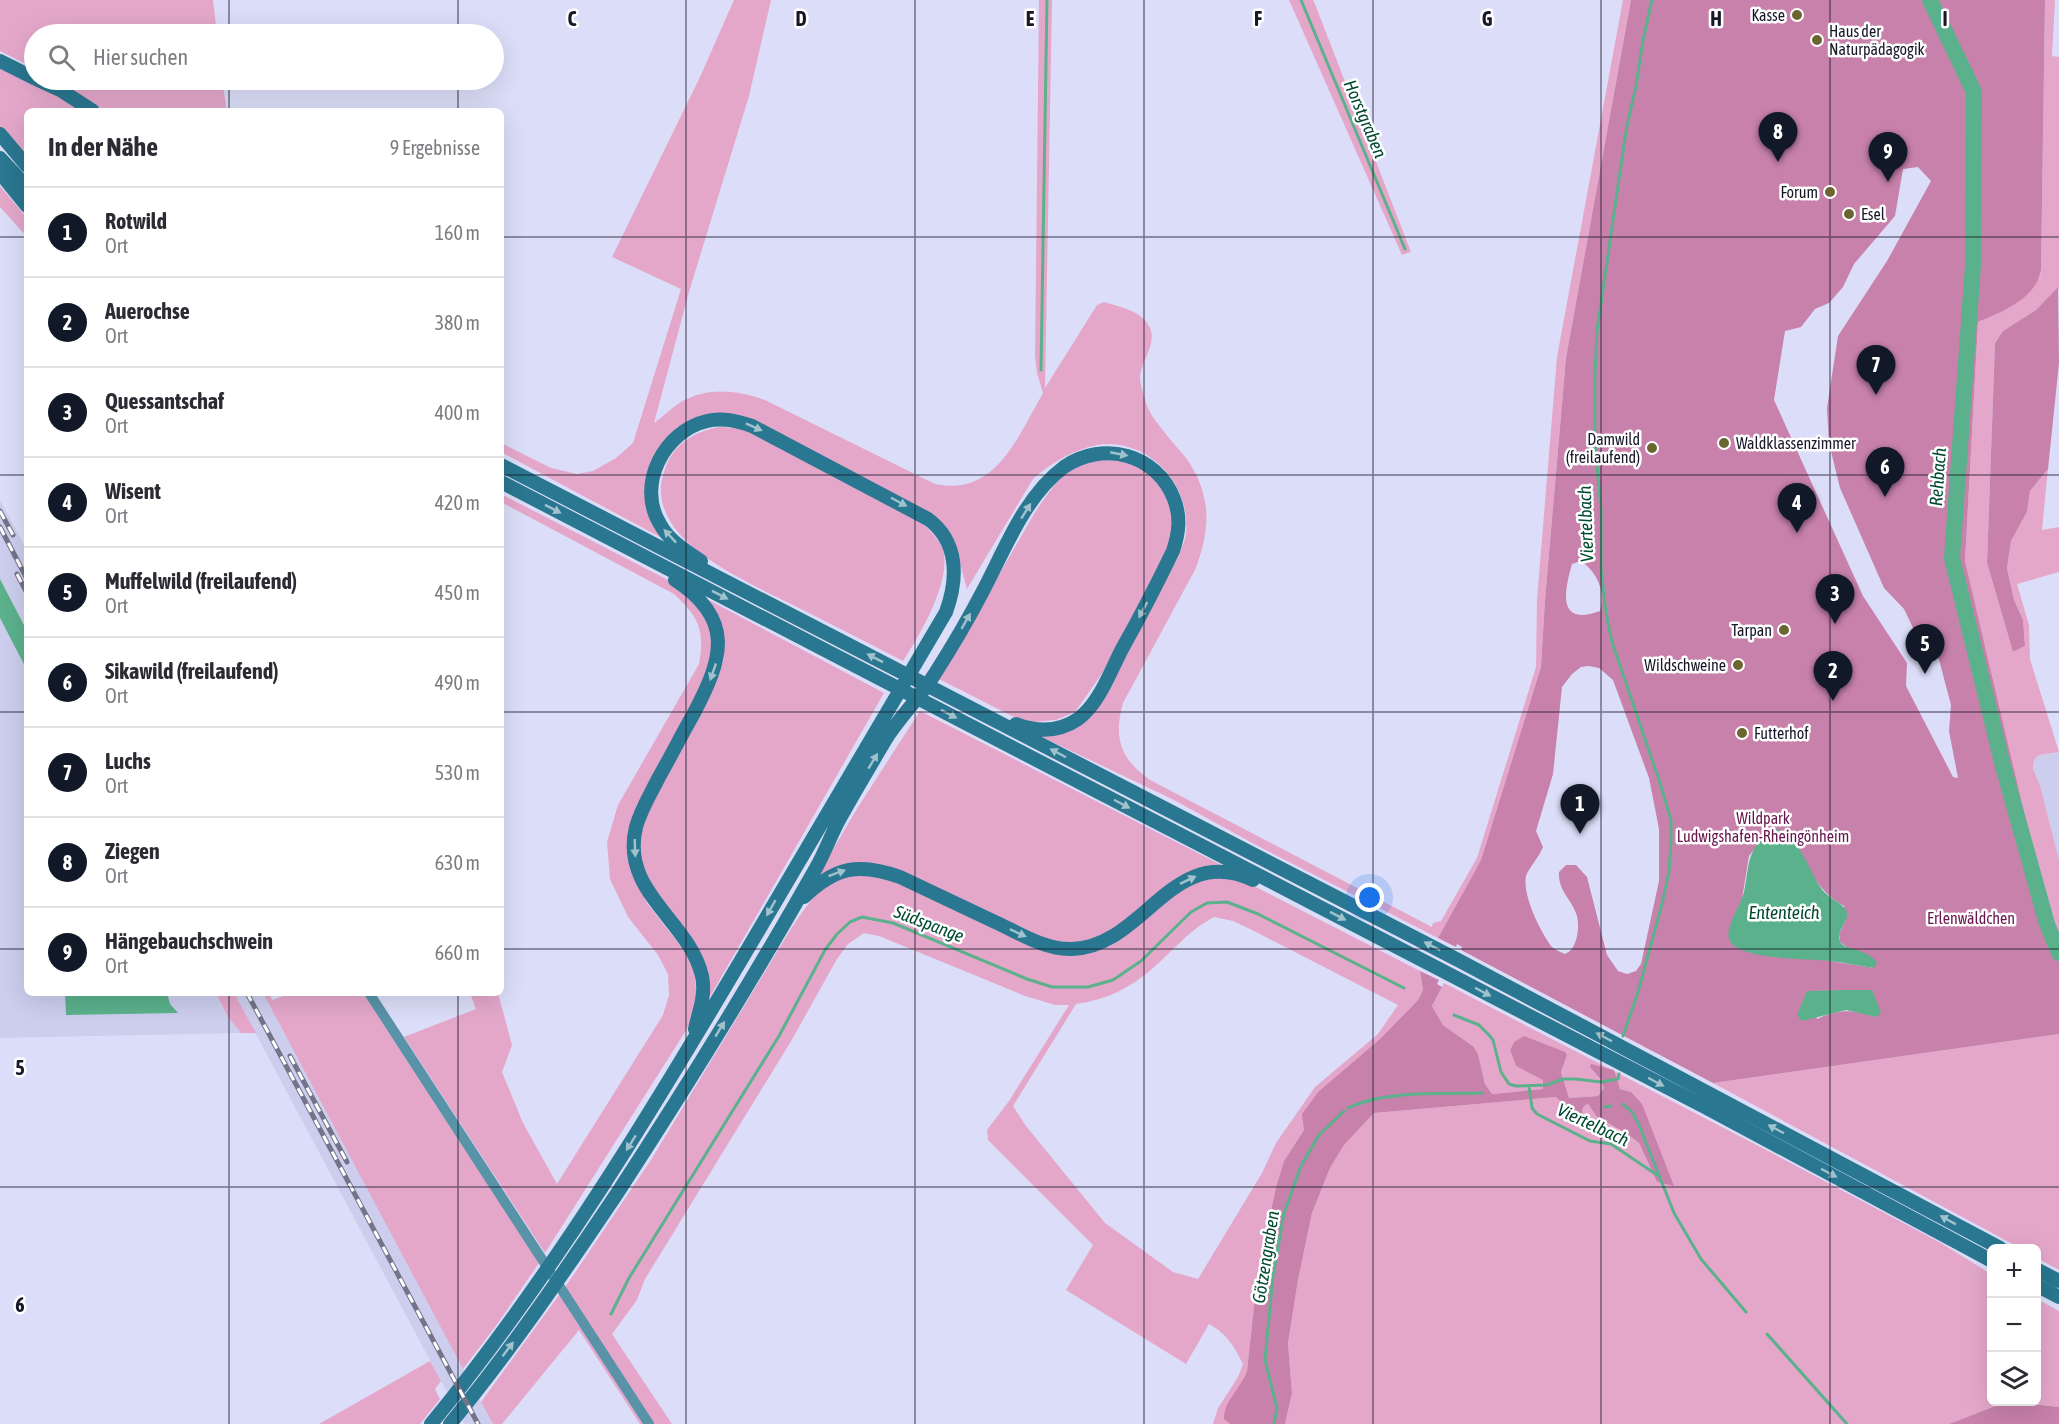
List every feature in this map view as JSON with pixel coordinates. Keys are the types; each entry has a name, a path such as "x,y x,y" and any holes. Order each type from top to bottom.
{"highway":[{"path":"0,61 24,73"},
{"path":"60,90 88,108"},
{"path":"0,134 24,162"},
{"path":"0,158 24,183"},
{"path":"0,173 24,202"},
{"path":"431,1424 532,1291 620,1161 692,1043 946,612 953,590 954,561 946,539 935,524 911,508 752,426 731,420 708,420 678,436 659,459 652,487 653,505 660,525 679,546 703,563 713,575"},
{"path":"451,1423 541,1305 671,1111 818,865 839,820 872,763 906,711 936,672 1034,499 1051,478 1075,461 1087,456 1112,452 1134,458 1156,471 1169,486 1177,508 1178,533 1173,551 1112,669 1087,710 1070,724 1049,730 1027,728 983,714"},
{"path":"504,467 1458,960 1992,1244"},
{"path":"504,484 1705,1107 1987,1257"},
{"path":"650,559 670,577 695,594 703,603 714,623 719,645 712,677 640,815 634,845 642,881 689,947 701,975 703,999 692,1043"},
{"path":"792,909 817,884 828,877 849,869 868,868 900,877 1040,943 1069,949 1087,948 1112,938 1171,889 1201,874 1229,873 1286,890"},
{"path":"2041,1271 2059,1281"},
{"path":"2041,1287 2059,1297"}],"main road":[{"path":"371,996 649,1424"}],"shaded area":[{"path":"0,0 213,0 216,24 24,24 24,63 0,51"},
{"path":"734,0 771,0 749,96 689,292 654,423 677,404 691,397 712,392 743,394 765,400 935,484 956,486 974,481 989,472 1002,460 1014,444 1043,393 1035,357 1039,0 1052,0 1045,388 1097,305 1104,302 1142,317 1152,334 1140,377 1149,410 1192,467 1203,492 1205,505 1206,529 1196,568 1123,703 1119,727 1122,747 1132,764 1150,780 1432,927 1433,923 1441,921 1477,858 1536,667 1537,599 1557,357 1623,0 1631,0 1566,358 1541,667 1481,860 1438,938 1256,845 1172,799 1042,737 1068,730 1085,718 1179,556 1184,542 1186,517 1183,501 1176,485 1154,460 1140,452 1124,446 1097,445 1067,456 1033,479 967,589 954,542 751,420 691,421 651,468 662,538 504,454 504,444 551,468 577,474 593,471 616,458 633,443 681,289 612,257 700,77"},
{"path":"1289,0 1313,0 1315,4 1411,252 1402,255"},
{"path":"2045,0 2055,0 2052,56 2059,57 2059,291 2058,287 2036,310 2003,331 1995,343 1987,563 2013,652 2025,646 2023,620 2014,600 2007,568 2011,541 2027,512 2030,491 2048,469 2042,530 2059,527 2059,572 2017,584 2029,625 2030,659 2059,752 2039,755 2034,760 2033,769 2040,785 2059,860 2059,944 2050,922 1965,561 1978,322 1997,314 2040,277 2041,270"},
{"path":"0,66 24,78 24,90 46,90 81,108 24,108 24,154 0,127"},
{"path":"72,90 224,90 227,108 101,108"},
{"path":"0,186 24,214 24,234 0,207"},
{"path":"720,427 737,428 757,435 920,521 936,538 943,550 945,562 939,591 918,637 903,661 728,571 694,548 680,535 670,521 662,502 661,482 665,469 673,452 686,440 694,435"},
{"path":"1104,458 1139,464 1160,482 1173,515 1173,532 1167,551 1103,672 1075,712 1056,720 1032,722 1012,716 939,679 1048,493 1070,471 1091,461"},
{"path":"504,496 674,583 694,600 709,623 713,641 704,683 655,773 632,873 647,903 683,949 694,968 697,1001 691,1022 545,1253 404,1037 476,1009 471,996 499,996 512,1045 502,1072 523,1123 557,1184 663,1015 669,995 668,974 658,955 628,917 610,879 607,842 618,805 699,664 701,642 698,625 689,610 674,594 504,504"},
{"path":"0,500 24,544 24,996 218,996 228,1017 241,1033 0,1038"},
{"path":"705,598 884,693 707,1002 707,988 646,878 640,857 640,835 649,810 716,682 724,659 723,632"},
{"path":"920,711 1227,868 1182,877 1117,927 1089,940 1074,942 1056,941 1036,936 886,868 815,880 858,807"},
{"path":"2059,752 2059,860 2040,785 2033,769 2034,760 2039,755"},
{"path":"857,873 878,875 930,897 1038,950 1079,955 1110,946 1175,894 1199,880 1221,878 1246,882 1420,971 1423,990 1418,1000 1381,1038 1319,1091 1304,1130 1284,1161 1276,1187 1257,1279 1247,1371 1230,1399 1224,1419 1230,1424 1213,1424 1218,1408 1238,1377 1243,1364 1229,1341 1209,1324 1186,1364 1066,1290 1093,1245 988,1140 987,1130 1009,1101 1069,1005 1055,1005 1025,996 879,936 864,933 848,944 837,959 790,1043 645,1279 637,1300 612,1334 672,1424 640,1424 579,1330 502,1424 493,1424 481,1402 570,1280 651,1160 792,927 818,893 844,877","holes":["1214,917 1233,921 1398,1005 1378,1034 1315,1087 1276,1143 1262,1173 1198,1279 1173,1272 1105,1223 1026,1126 1013,1106 1076,1004 1107,996 1135,982 1189,935"]},
{"path":"1444,983 1774,1154 1941,1243 1987,1272 1987,1406 1995,1406 1949,1424 1285,1424 1292,1393 1288,1343 1312,1213 1330,1168 1344,1145 1374,1113 1556,1097 1587,1126 1582,1111 1588,1104 1597,1117 1639,1143 1657,1182 1673,1185 1631,1092 1620,1089 1616,1080 1590,1067 1605,1088 1598,1096 1569,1098 1561,1072 1567,1055 1514,1042 1510,1050 1516,1066 1544,1080 1543,1089 1492,1094 1485,1084 1478,1054 1474,1047 1443,1025 1432,1006"},
{"path":"218,996 236,996 256,1033 241,1033 228,1017"},
{"path":"236,996 265,996 493,1424 464,1424"},
{"path":"265,996 270,996 272,1000 284,996 365,996 539,1263 463,1369"},
{"path":"2059,1034 2059,1270 2041,1260 2041,1244 2013,1244 1713,1083"},
{"path":"2041,1301 2059,1311 2059,1407 2041,1405"},
{"path":"430,1361 441,1381 435,1389 440,1399 420,1424 319,1424"}],"green space":[{"name":"Wildpark Ludwigshafen-Rheingönheim","path":"1631,0 2045,0 2041,270 2033,289 2025,296 2007,309 1978,322 1965,561 2050,922 2059,944 2059,1034 1713,1083 1461,950 1462,947 1457,944 1456,947 1438,938 1481,860 1541,667 1566,358","holes":["1918,167 1931,181 1887,261 1838,336 1827,408 1829,443 1840,488 1884,588 1904,609 1927,651 1937,652 1951,705 1949,731 1958,778 1953,777 1906,686 1907,663 1863,596 1774,400 1785,331 1801,327 1815,309 1829,303 1843,287 1854,264 1895,216 1903,169","1581,561 1596,577 1602,597 1600,611 1586,615 1570,611 1566,595 1572,564","1581,667 1599,668 1613,680 1649,778 1659,829 1659,881 1641,964 1636,971 1627,974 1618,971 1607,955 1587,877 1576,865 1566,865 1559,872 1561,885 1575,910 1578,921 1577,938 1569,952 1565,954 1552,947 1538,923 1527,893 1526,876 1543,847 1536,831 1553,774 1562,687","1766,834 1794,841 1820,886 1844,906 1846,920 1839,934 1840,942 1874,968 1818,959 1772,957 1730,927 1742,899 1749,856","1871,990 1876,1017 1847,1011 1817,1019 1808,991"]},
{"path":"2058,287 2059,363 2048,469 2030,491 2027,512 2011,541 2007,568 2014,600 2023,620 2025,646 2013,652 1987,563 1995,343 2003,331 2036,310"},
{"path":"1420,971 1439,980 1437,984 1442,987 1432,1006 1443,1025 1474,1047 1478,1054 1485,1084 1492,1094 1543,1089 1543,1080 1516,1066 1510,1050 1514,1042 1524,1036 1565,1052 1567,1055 1561,1072 1569,1098 1598,1096 1604,1088 1601,1080 1590,1067 1591,1064 1614,1070 1620,1089 1631,1092 1642,1104 1674,1186 1657,1182 1639,1143 1597,1117 1588,1104 1582,1111 1588,1128 1556,1097 1374,1113 1344,1145 1330,1168 1312,1213 1288,1343 1292,1393 1285,1424 1230,1424 1224,1419 1225,1412 1247,1371 1257,1279 1276,1187 1284,1161 1304,1130 1302,1114 1319,1091 1381,1038 1418,1000 1423,990"},
{"path":"1995,1406 2059,1407 2059,1424 1949,1424"}],"water":[{"path":"0,579 24,625 24,664 0,618"},
{"name":"Ententeich","path":"1774,829 1782,831 1796,844 1821,888 1846,910 1847,917 1839,935 1841,943 1872,957 1877,962 1874,968 1758,955 1734,946 1728,934 1744,892 1751,857 1758,842"},
{"path":"1872,990 1881,1013 1876,1017 1846,1010 1802,1021 1797,1015 1807,991"},
{"path":"65,996 168,996 170,1004 178,1013 66,1015"}],"waterway":[{"path":"1041,370 1047,0"},
{"name":"Horstgraben","path":"1301,0 1405,249"},
{"name":"Viertelbach","path":"1623,1036 1638,992 1662,904 1669,871 1671,820 1612,642 1606,613 1601,569 1601,510 1595,442 1595,374 1597,331 1621,165 1652,0"},
{"name":"Rehbach","path":"1930,0 1974,92 1973,265 1952,558 2003,766 2047,924 2059,953"},
{"name":"Rehbach","path":"2003,766 2010,768"},
{"name":"Südspange","path":"611,1314 629,1278 779,1036 825,950 850,922 862,917 893,923 1027,979 1052,987 1088,987 1113,980 1141,961 1191,912 1207,903 1227,902 1258,914 1404,988"},
{"name":"Südspange","path":"1454,1015 1479,1025 1493,1040 1501,1072 1509,1084 1516,1086 1547,1085 1563,1079 1601,1082 1618,1079 1619,1074"},
{"name":"Viertelbach","path":"1529,1086 1532,1108 1537,1114 1590,1141 1611,1144 1660,1177"},
{"name":"Götzengraben","path":"1348,1108 1363,1102 1396,1096 1482,1093"},
{"name":"Viertelbach","path":"1623,1104 1632,1112 1639,1125 1674,1213 1701,1259 1746,1312"},
{"name":"Viertelbach","path":"1605,1107 1611,1106"},
{"name":"Götzengraben","path":"1274,1424 1277,1408 1265,1360 1273,1276 1284,1213 1301,1166 1319,1135 1344,1111"},
{"name":"Viertelbach","path":"1767,1334 1847,1424"}],"railway":[{"path":"0,511 13,535"},
{"path":"0,527 24,573"},
{"path":"17,574 24,587"},
{"path":"249,996 478,1424"},
{"path":"290,1056 347,1162"}],"place":[{"name":"Kasse","path":"1797,15"},
{"name":"Haus der Naturpädagogik","path":"1817,40"},
{"name":"Ziegen","path":"1778,162"},
{"name":"Hängebauchschwein","path":"1888,182"},
{"name":"Forum","path":"1830,192"},
{"name":"Esel","path":"1849,214"},
{"name":"Luchs","path":"1876,395"},
{"name":"Waldklassenzimmer","path":"1724,443"},
{"name":"Damwild (freilaufend)","path":"1652,448"},
{"name":"Sikawild (freilaufend)","path":"1885,497"},
{"name":"Wisent","path":"1797,533"},
{"name":"Quessantschaf","path":"1835,624"},
{"name":"Tarpan","path":"1784,630"},
{"name":"Wildschweine","path":"1738,665"},
{"name":"Muffelwild (freilaufend)","path":"1925,674"},
{"name":"Auerochse","path":"1833,701"},
{"name":"Futterhof","path":"1742,733"},
{"name":"Rotwild","path":"1580,834"}],"park label":[{"name":"Erlenwäldchen","path":"1971,918"}]}
